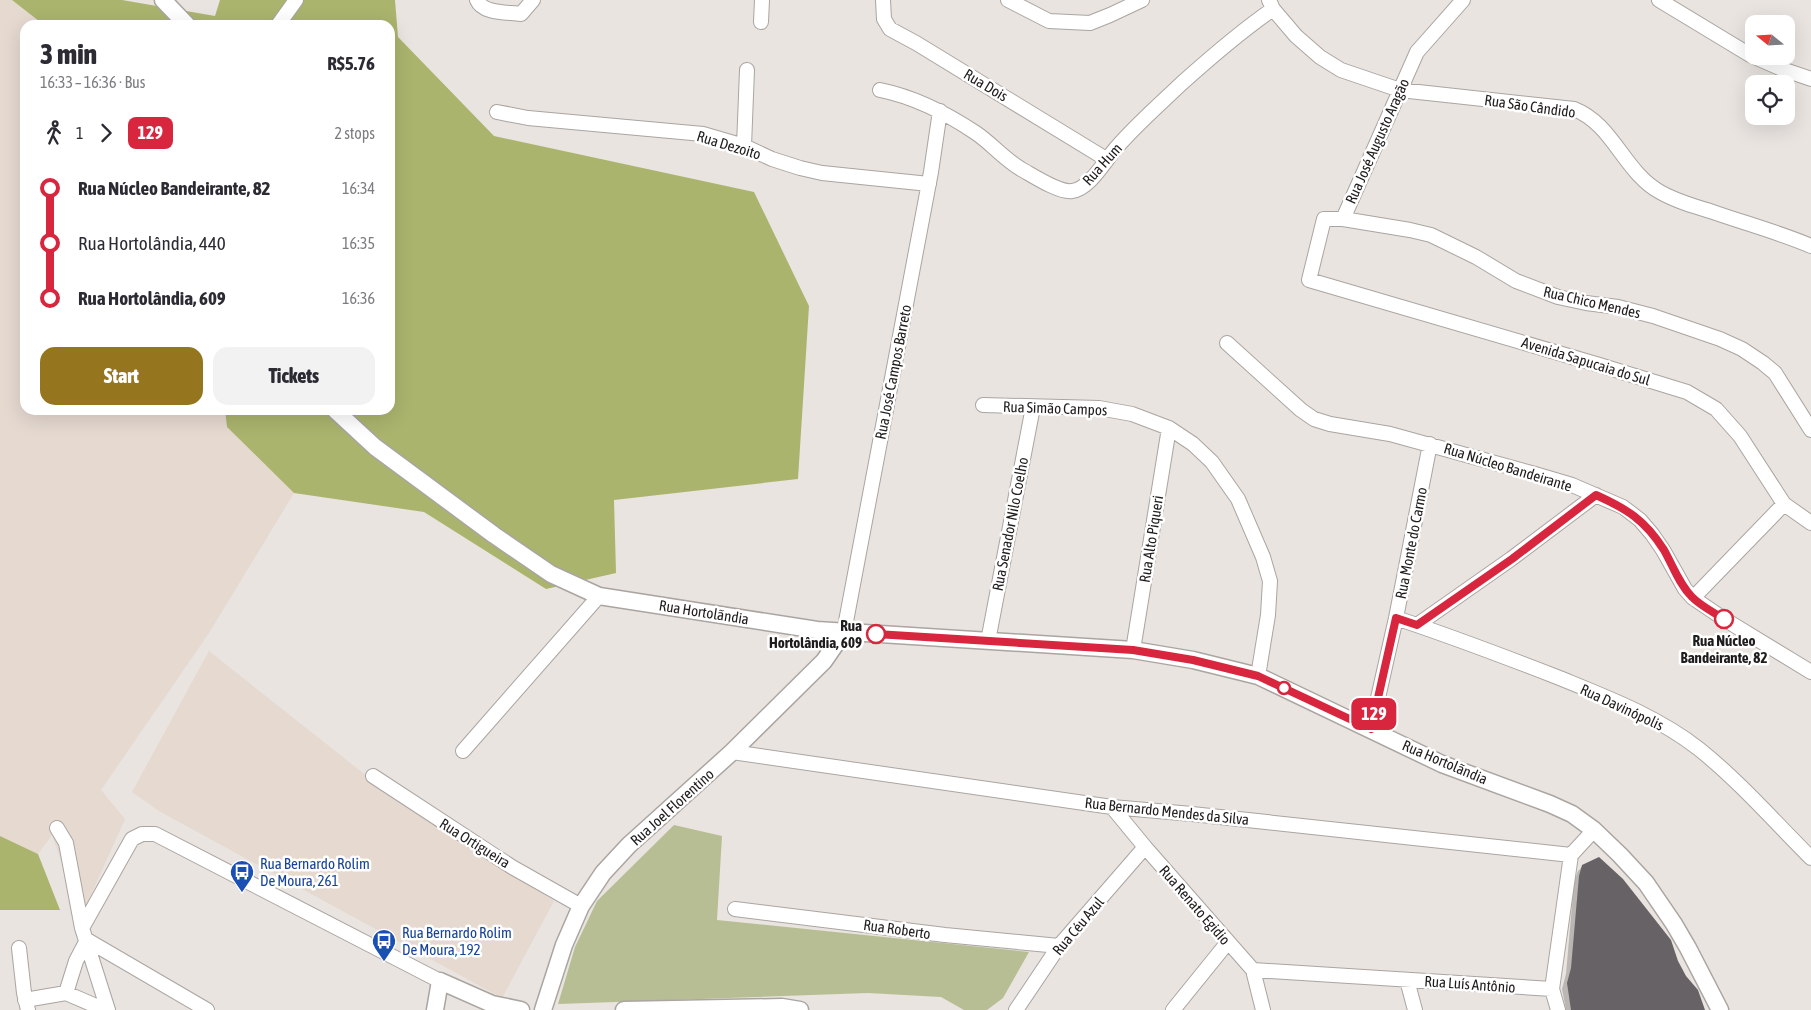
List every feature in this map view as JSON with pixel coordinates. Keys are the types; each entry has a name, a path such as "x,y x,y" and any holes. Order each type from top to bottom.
{"street":[{"path":"163,0 182,20"},
{"path":"282,20 296,0"},
{"path":"477,0 480,6 487,9 521,14 533,0"},
{"path":"761,22 762,0"},
{"name":"Rua Dois","path":"882,0 884,20 890,29 916,42 1106,159"},
{"path":"1008,0 1050,21 1090,23 1142,0"},
{"name":"Rua José Augusto Aragão","path":"1309,280 1324,219 1343,219 1417,52 1463,0"},
{"path":"1659,0 1750,55 1811,79"},
{"name":"Rua Hum","path":"880,90 914,98 940,111 976,133 1011,163 1053,186 1072,191 1088,184 1106,159 1128,134 1271,4"},
{"name":"Rua São Cândido","path":"1271,4 1296,36 1320,57 1341,70 1400,90 1574,109 1596,121 1630,166 1645,182 1660,192 1684,203 1811,246"},
{"path":"744,146 747,70"},
{"name":"Rua José Campos Barreto","path":"844,632 929,184 940,111"},
{"name":"Rua Dezoito","path":"497,112 528,118 703,134 744,146 772,159 815,171 929,184"},
{"name":"Rua Chico Mendes","path":"1343,219 1430,235 1468,253 1516,281 1558,296 1586,303 1618,307 1644,314 1720,339 1742,349 1775,373 1811,430"},
{"name":"Avenida Sapucaia do Sul","path":"1309,280 1687,392 1716,410 1740,436 1784,504 1811,523"},
{"name":"Rua Núcleo Bandeirante","path":"1227,343 1301,410 1314,419 1330,424 1390,434 1536,474 1572,485 1623,507 1640,520 1664,550 1685,589 1693,598 1811,672"},
{"name":"Rua Simão Campos","path":"983,405 1100,408 1132,414 1169,428 1193,444 1212,462 1238,499 1263,556 1270,581 1268,615 1258,676"},
{"name":"Rua Senador Nilo Coelho","path":"988,641 1033,407"},
{"name":"Rua Hortolãndia","path":"340,415 375,447 494,535 552,574 599,596 817,630 1133,650 1193,660 1258,676 1442,764 1572,814 1594,830 1646,883 1688,948 1720,1010"},
{"name":"Rua Alto Piqueri","path":"1133,650 1169,428"},
{"name":"Rua Monte do Carmo","path":"1371,729 1396,618 1430,444"},
{"path":"1417,625 1512,559 1596,495"},
{"path":"1693,598 1784,504"},
{"path":"463,751 599,596"},
{"name":"Rua Davinópolis","path":"1396,618 1465,641 1653,718 1698,748 1811,858"},
{"name":"Rua Joel Florentino","path":"543,1010 564,945 581,906 603,873 629,845 732,752 824,661 844,632"},
{"name":"Rua Bernardo Mendes da Silva","path":"732,752 1112,807 1571,855"},
{"name":"Rua Ortigueira","path":"373,776 512,866 581,906"},
{"name":"Rua Renato Egidio","path":"1112,807 1253,970 1263,1010"},
{"path":"19,948 27,1005 66,993 96,1006 107,1008 84,934 70,857 66,843 57,828"},
{"path":"1558,1010 1552,989 1571,855 1594,830"},
{"path":"66,993 84,934 132,839 142,834 155,834 440,981 492,1004 521,1010"},
{"name":"Rua Céu Azul","path":"1016,1010 1059,946 1145,847"},
{"name":"Rua Roberto","path":"735,909 945,935 1059,946"},
{"path":"84,934 207,1010"},
{"path":"1173,1010 1228,942"},
{"name":"Rua Luís Antônio","path":"1253,970 1552,989"},
{"path":"1407,980 1415,1010"},
{"path":"435,1010 440,981"},
{"path":"624,1010 782,1007 800,1010"}],"shaded area":[{"path":"0,0 12,0 38,20 20,20 20,415 226,415 227,427 294,493 209,633 101,790 125,819 81,917 52,835 38,854 0,836"},
{"path":"209,651 368,777 554,901 502,998 159,811 132,792"}],"green space":[{"path":"12,0 122,0 215,16 220,0 395,0 398,37 494,136 754,192 809,306 798,479 614,500 616,573 546,589 424,512 294,493 227,427 226,415 395,415 395,20 38,20"},
{"path":"674,825 722,836 717,920 1029,952 1003,998 987,1010 964,1010 941,997 868,993 558,1004 575,947 597,901"},
{"path":"0,836 38,854 60,910 0,910"}],"building":[{"path":"1599,857 1623,879 1671,940 1678,961 1686,976 1698,990 1705,1010 1571,1010 1567,983 1571,968 1579,876 1582,865"}],"bus line":[{"name":"129","path":"876,634 1133,650 1193,660 1258,676 1371,729 1396,618 1417,625 1512,559 1596,495 1623,507 1640,520 1664,550 1685,589 1693,598 1724,619"}],"place":[{"name":"Rua Núcleo Bandeirante, 82","path":"1724,619"},
{"name":"Rua Hortolândia, 609","path":"876,634"},
{"name":"Rua Bernardo Rolim De Moura, 261","path":"242,893"},
{"name":"Rua Bernardo Rolim De Moura, 192","path":"384,962"}]}
